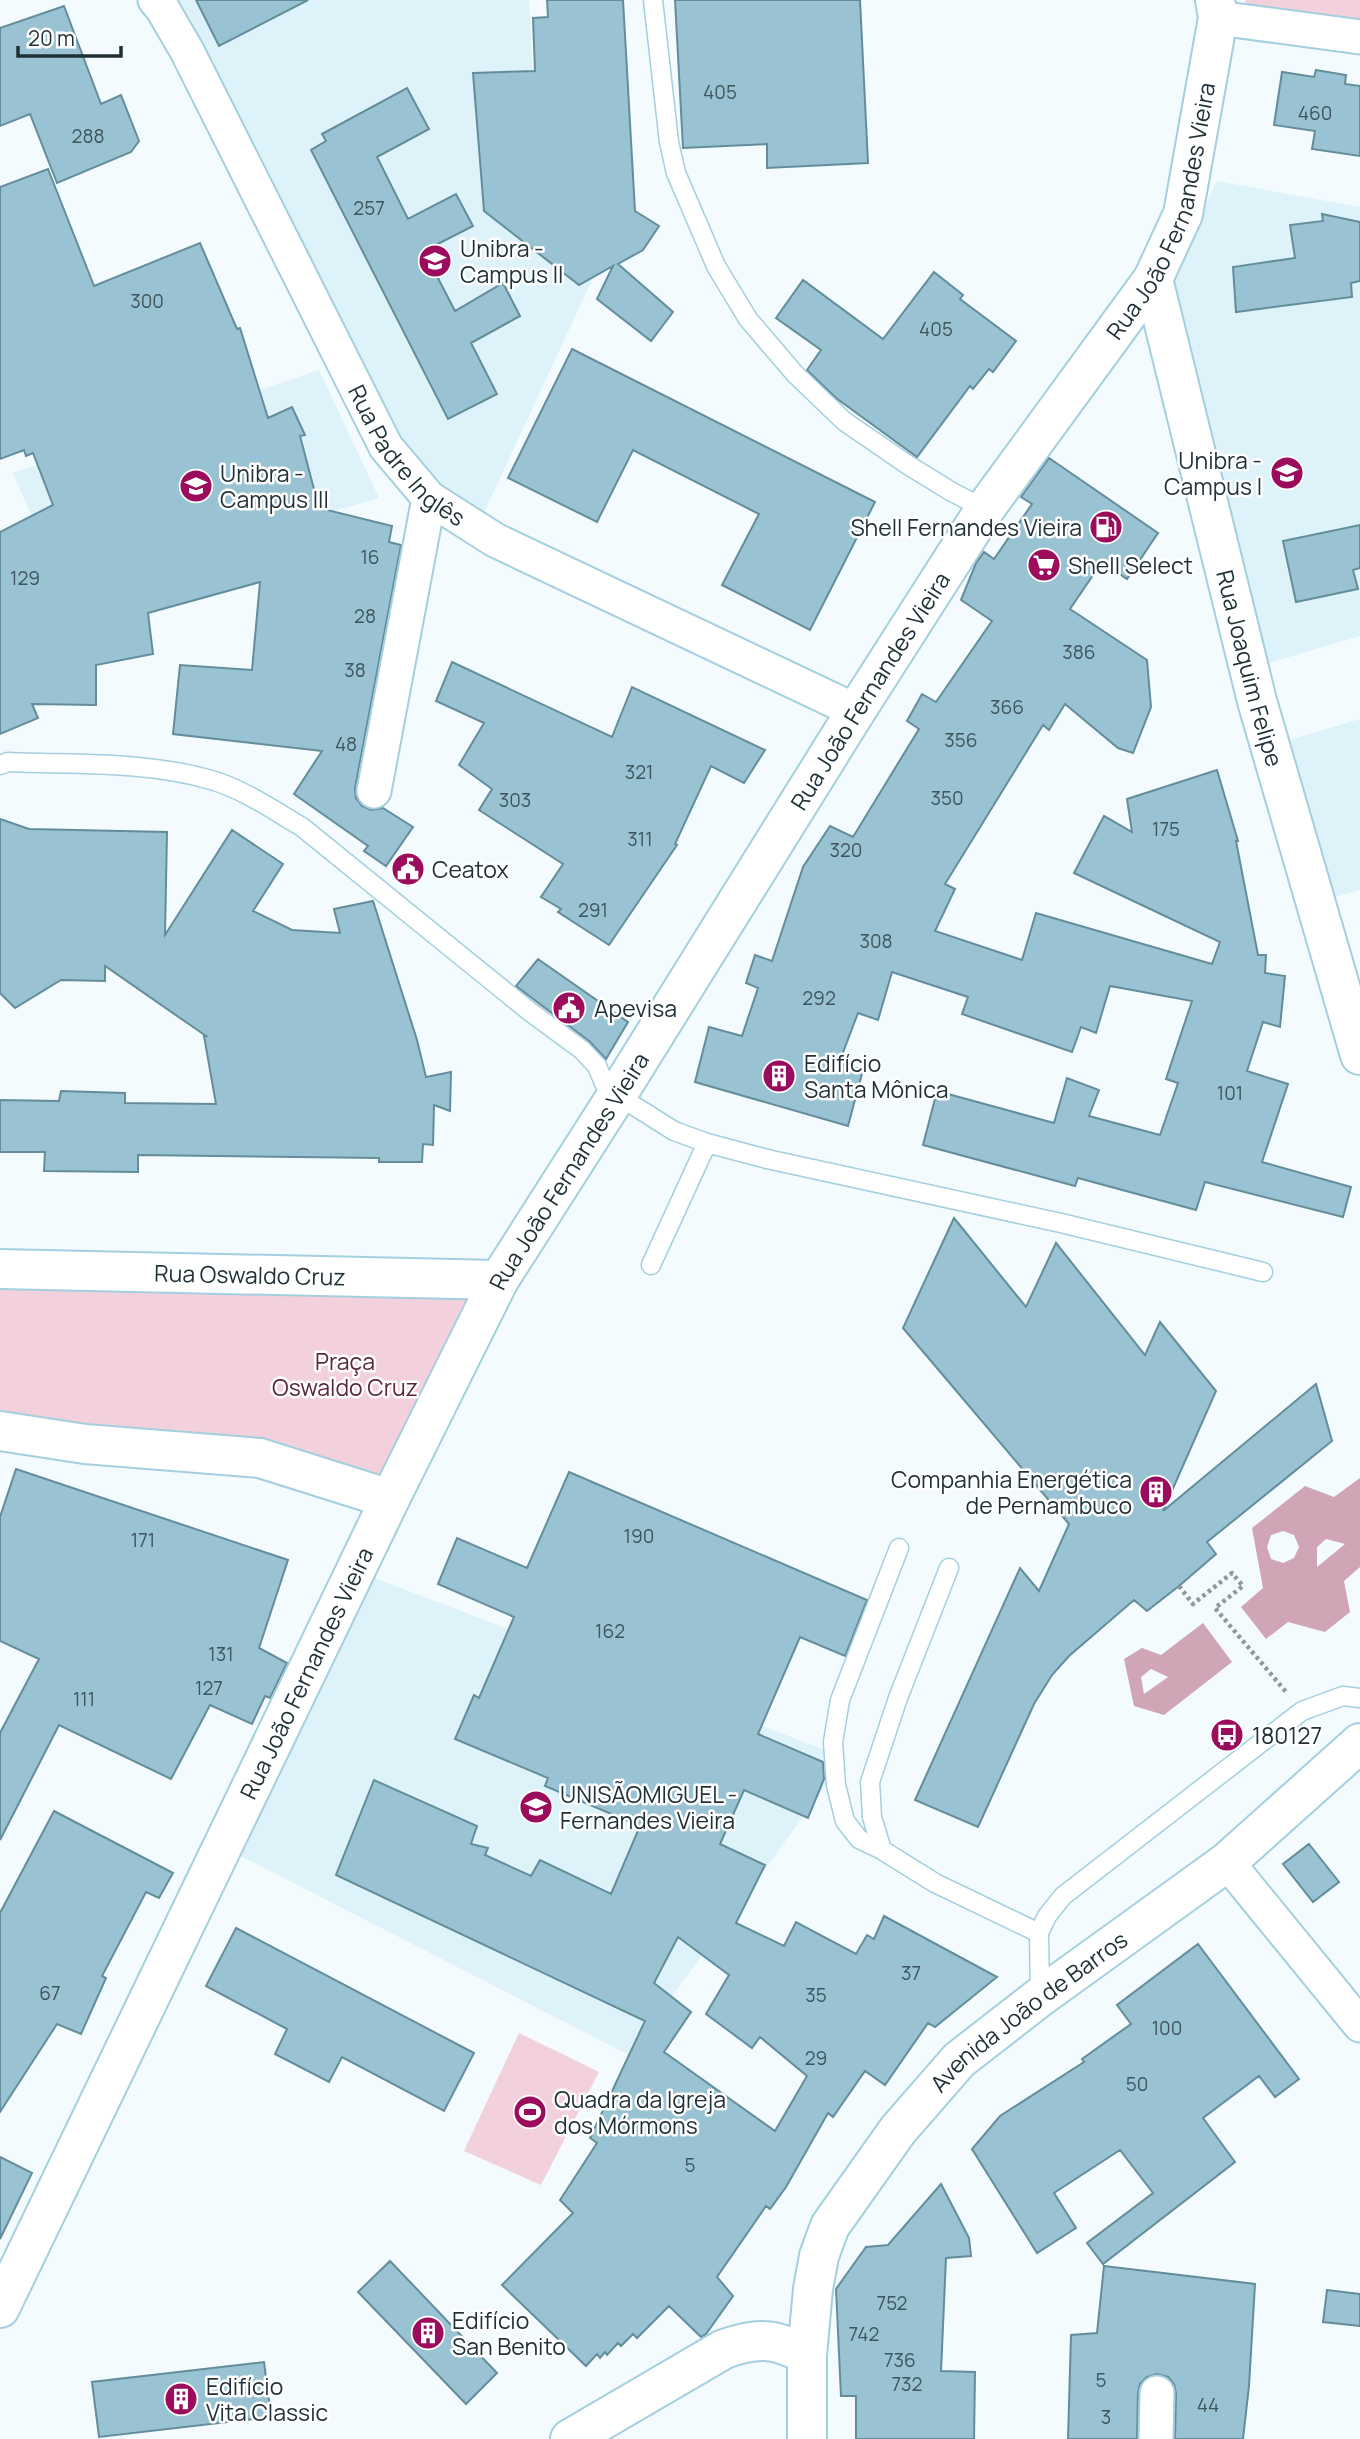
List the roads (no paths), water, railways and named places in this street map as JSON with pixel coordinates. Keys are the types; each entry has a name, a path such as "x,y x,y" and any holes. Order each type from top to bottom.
{"street":[{"name":"Rua Padre Inglês","path":"155,0 187,51 386,447 429,498 495,540 856,711"},
{"path":"1217,9 1360,37"},
{"name":"Rua João Fernandes Vieira","path":"0,2308 390,1499 499,1280 985,509 1153,279 1183,214 1217,9"},
{"name":"Rua Joaquim Felipe","path":"1153,279 1257,701 1360,1055"},
{"path":"374,791 429,498"},
{"name":"Rua Oswaldo Cruz","path":"0,1269 499,1280"},
{"path":"0,1431 85,1444 260,1458 390,1499"},
{"name":"Avenida João de Barros","path":"807,2439 807,2355 818,2256 830,2227 898,2130 959,2060 1040,1997 1227,1862 1360,1743"},
{"path":"1227,1862 1360,2025"},
{"path":"570,2439 724,2349 749,2340 772,2341 807,2355"},
{"path":"1156,2439 1157,2393"}],"lane":[{"path":"653,0 669,142 676,173 716,266 748,319 795,374 844,421 908,465 985,509"},
{"path":"0,765 8,762 161,769 214,780 262,803 302,827 529,1011 582,1050 597,1066 604,1083 617,1095 674,1131 767,1159 1061,1223 1263,1272"},
{"path":"651,1265 707,1143"},
{"path":"899,1548 840,1700 833,1742 836,1785 845,1821 859,1839 935,1883 1039,1933"},
{"path":"882,1850 872,1817 870,1782 898,1698 949,1568"},
{"path":"1040,1997 1039,1933 1047,1916 1063,1896 1302,1710 1343,1696 1360,1698"}],"place":[{"name":"Unibra - Campus II","path":"435,261"},
{"name":"Unibra - Campus I","path":"1287,473"},
{"name":"Unibra - Campus III","path":"196,486"},
{"name":"Shell Fernandes Vieira","path":"1106,527"},
{"name":"Shell Select","path":"1044,565"},
{"name":"Ceatox","path":"408,869"},
{"name":"Apevisa","path":"569,1008"},
{"name":"Edifício Santa Mônica","path":"779,1076"},
{"name":"Companhia Energética de Pernambuco","path":"1156,1492"},
{"name":"180127","path":"1227,1735"},
{"name":"UNISÃOMIGUEL - Fernandes Vieira","path":"536,1807"},
{"name":"Quadra da Igreja dos Mórmons","path":"530,2112"},
{"name":"Edifício San Benito","path":"428,2333"},
{"name":"Edifício Vita Classic","path":"181,2399"}],"park label":[{"name":"Praça Oswaldo Cruz","path":"345,1374"}]}
